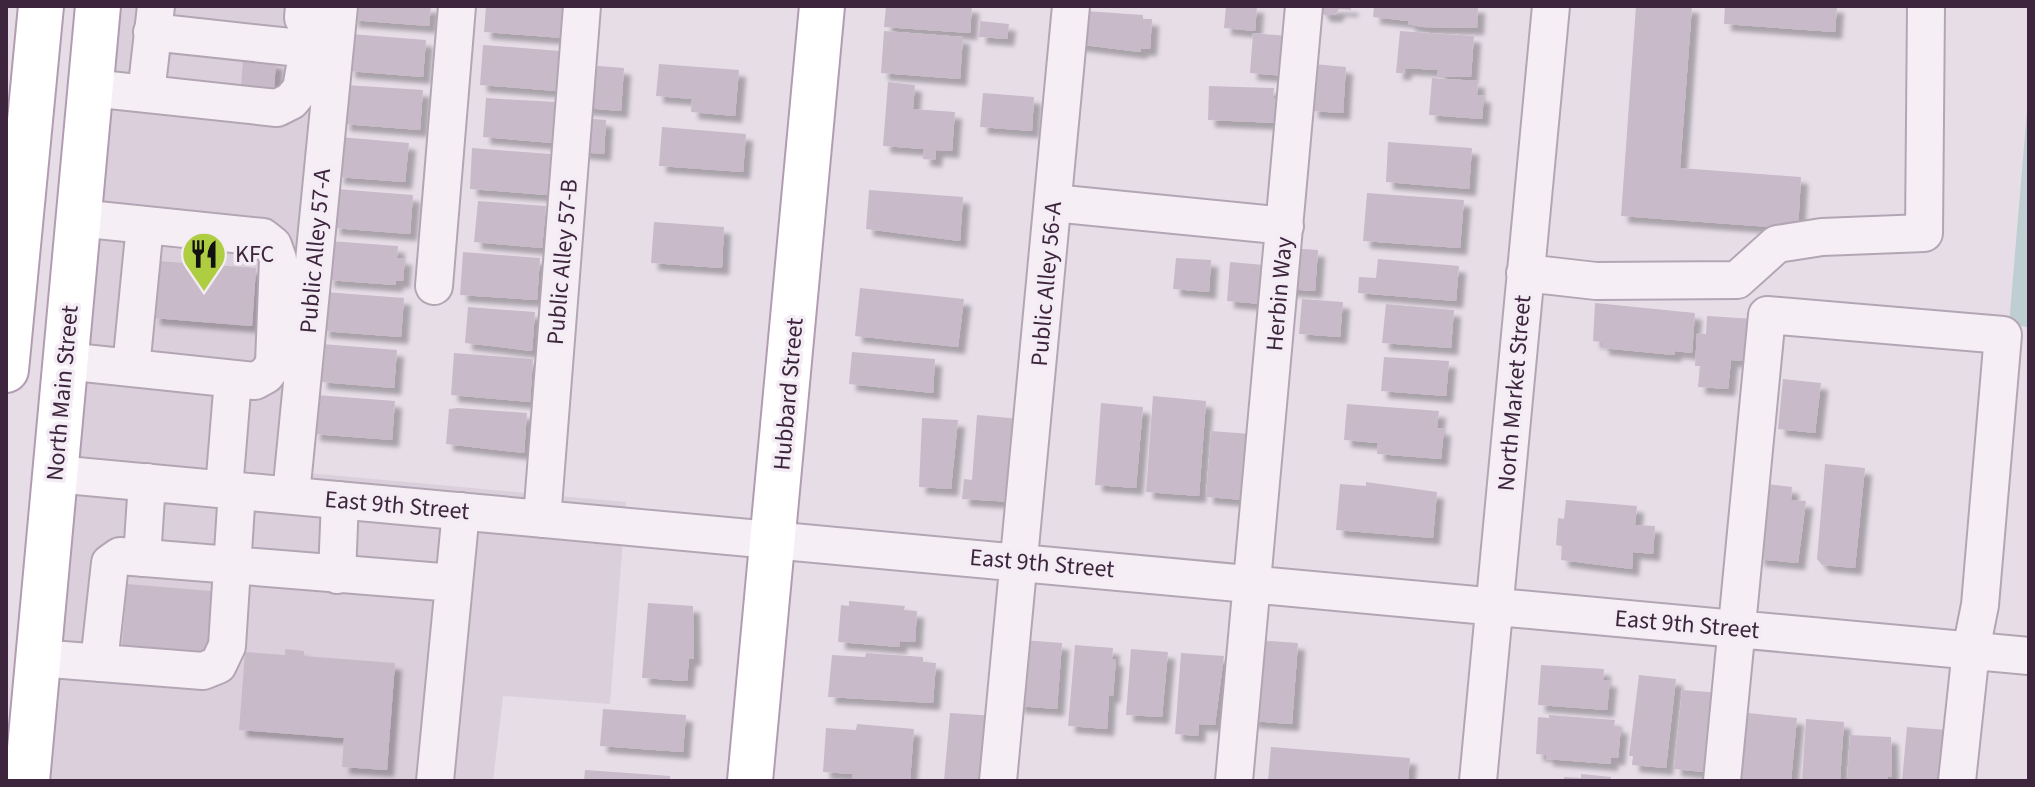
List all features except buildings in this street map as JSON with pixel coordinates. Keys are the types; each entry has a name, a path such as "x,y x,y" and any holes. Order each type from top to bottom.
{"main road":[{"path":"6,370 11,268 41,6"},
{"name":"North Main Street","path":"27,781 98,6"},
{"name":"Hubbard Street","path":"750,781 822,6"}],"street":[{"path":"91,88 277,108 291,101 301,89 311,32 303,18 304,6"},
{"name":"Public Alley 57-A","path":"291,495 339,6"},
{"path":"434,286 457,6"},
{"name":"Public Alley 57-B","path":"542,519 582,6"},
{"name":"Public Alley 56-A","path":"998,781 1071,6"},
{"name":"Herbin Way","path":"1234,781 1304,6"},
{"name":"North Market Street","path":"1478,781 1551,6"},
{"path":"1525,273 1596,281 1737,280 1777,244 1822,237 1924,233 1926,6"},
{"path":"146,94 154,19 309,49"},
{"path":"1053,203 1285,226"},
{"path":"65,361 255,381 266,375 274,364 278,259 273,245 263,237 78,218"},
{"path":"131,368 145,225"},
{"path":"1722,781 1767,315 2003,335 1980,605 1971,650 1957,781"},
{"path":"38,658 203,671 218,665 227,646 232,566 230,490 233,379"},
{"name":"East 9th Street","path":"55,474 1254,582 2029,656"},
{"path":"142,558 147,482"},
{"path":"337,575 340,500"},
{"path":"435,781 461,511"},
{"path":"99,663 110,563 120,556 454,583"}],"shaded area":[{"path":"115,6 330,6 287,471 626,502 610,704 503,696 493,781 48,781"},
{"path":"2029,87 2029,327 2009,325"}],"place":[{"name":"KFC","path":"204,293"}]}
